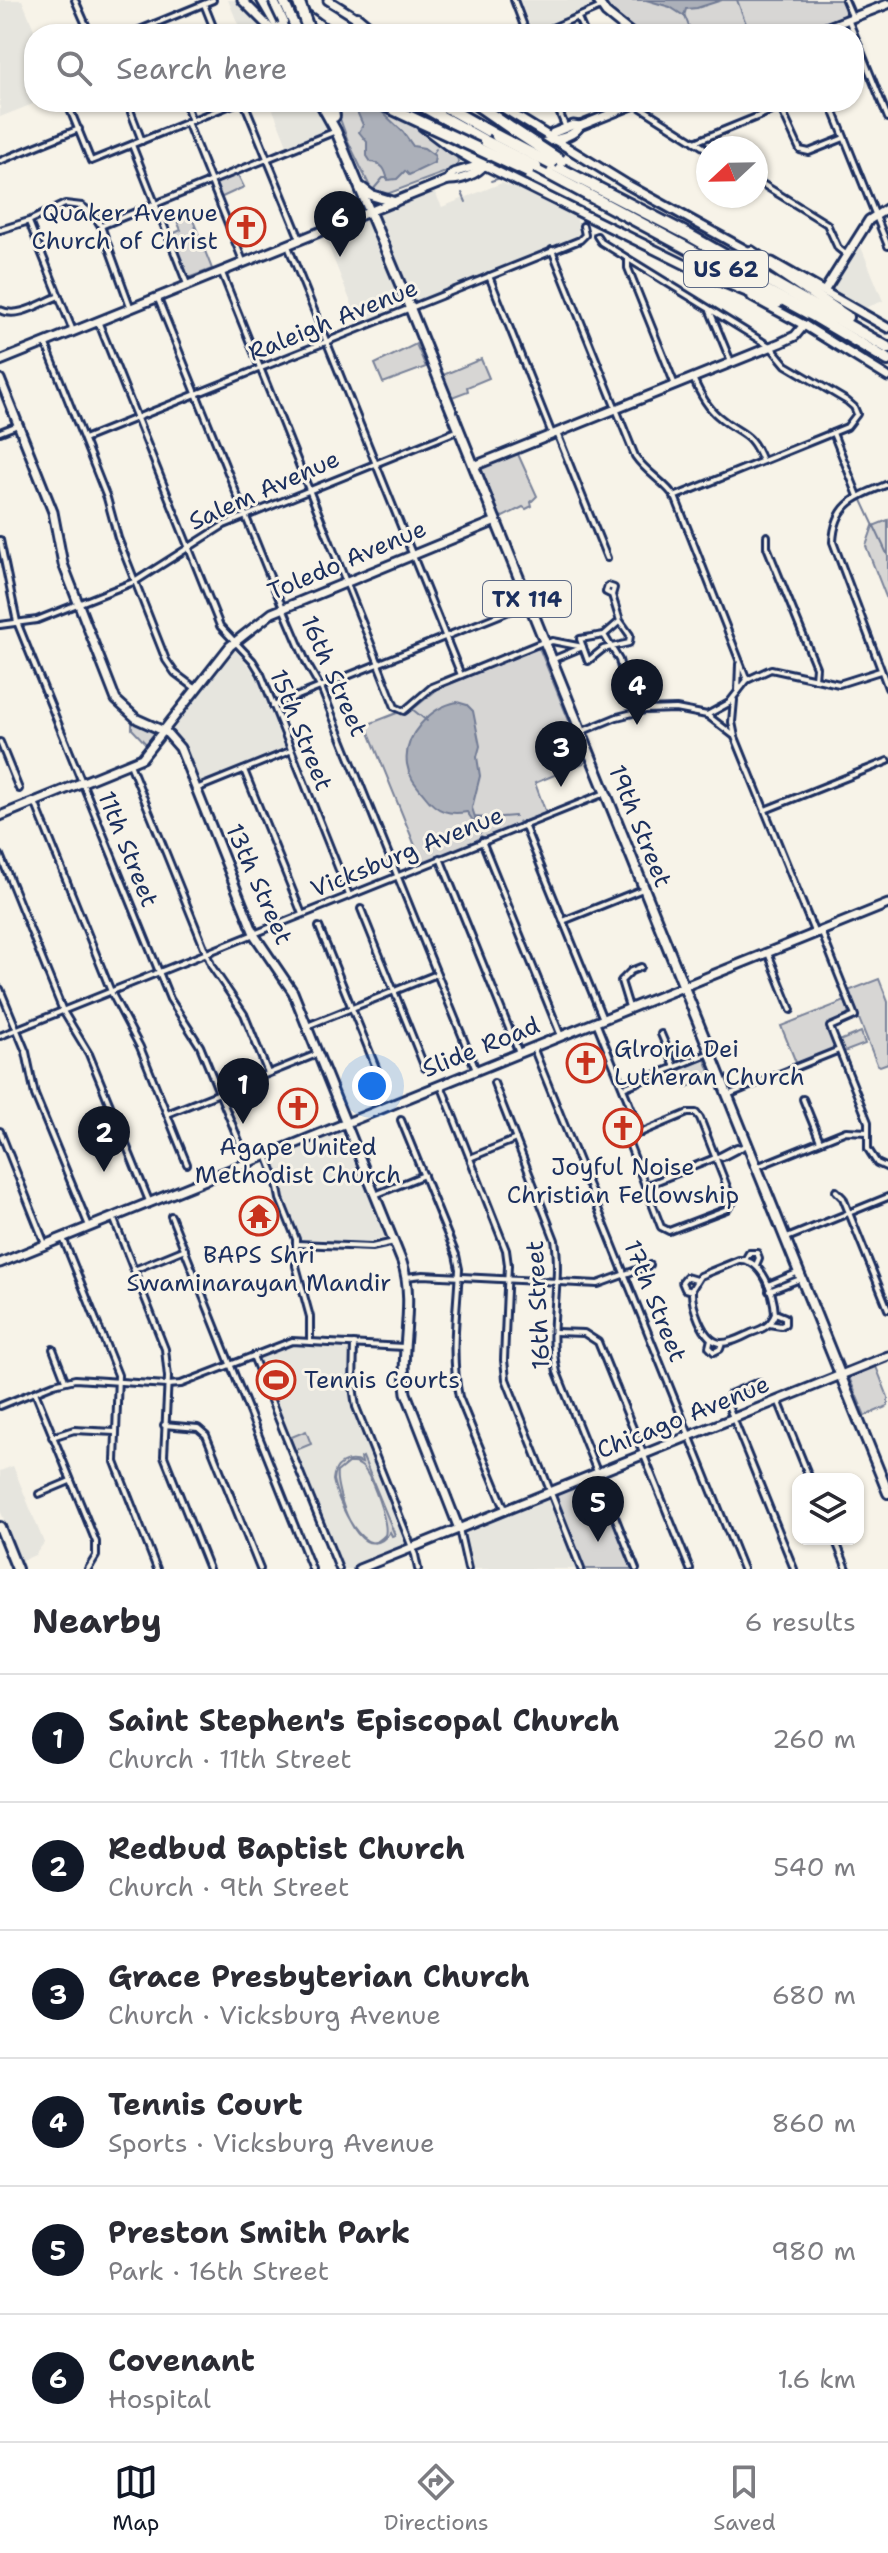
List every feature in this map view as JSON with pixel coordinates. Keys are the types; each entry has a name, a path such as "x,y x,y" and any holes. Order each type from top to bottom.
{"highway":[{"path":"264,0 284,24"},
{"path":"264,0 296,24"},
{"path":"284,0 316,24"},
{"path":"298,0 306,24"},
{"path":"357,18 365,24"},
{"path":"331,112 334,116"},
{"path":"401,112 532,169"},
{"path":"406,112 457,150 484,165"},
{"path":"433,112 532,169"},
{"path":"455,112 497,136 556,163"},
{"path":"487,112 556,163"},
{"name":"US 62","path":"556,163 888,346"},
{"name":"US 62","path":"532,169 798,308 888,360"},
{"path":"751,252 888,346"},
{"path":"692,268 759,295 852,344 872,350"}],"main road":[{"path":"242,0 266,24"},
{"path":"273,0 285,24"},
{"path":"284,0 290,24"},
{"path":"334,1 357,18"},
{"path":"599,3 621,24"},
{"path":"835,24 888,4"},
{"name":"19th Street","path":"328,112 727,1095 744,1146 756,1167 888,1493"},
{"path":"509,112 573,153 825,290 888,328"},
{"path":"448,180 481,170 484,165 551,139 557,140 569,131 616,112"},
{"name":"19th Street","path":"334,116 336,131"},
{"path":"457,150 474,156 482,155 522,138 527,132 526,123"},
{"path":"569,131 573,153"},
{"path":"518,183 513,171 517,164 554,149 573,153"},
{"path":"457,150 462,162 459,171"},
{"path":"0,361 448,180 459,171 477,164 804,325 888,377"},
{"path":"358,184 371,195 394,202"},
{"path":"825,290 875,214 888,208"},
{"path":"474,466 771,347 795,336 804,325"},
{"name":"13th Street","path":"0,379 53,512 59,553 116,700 137,719 165,732 180,748 254,934 293,992 394,1242 406,1277 406,1393 459,1529"},
{"name":"Toledo Avenue","path":"0,816 130,764 147,754 233,642 263,618 283,607 496,521"},
{"name":"Slide Road","path":"0,1263 888,904"},
{"name":"Chicago Avenue","path":"362,1568 888,1356"},
{"path":"0,1527 17,1569"}],"street":[{"path":"75,0 86,24"},
{"path":"154,24 213,0"},
{"path":"514,0 523,24"},
{"path":"845,0 852,24"},
{"path":"563,24 599,3"},
{"path":"204,4 212,24"},
{"path":"578,18 581,24"},
{"path":"864,55 888,118"},
{"path":"71,112 91,161 216,112"},
{"path":"131,112 142,141"},
{"path":"188,112 244,262"},
{"path":"246,112 300,239"},
{"path":"560,112 569,131"},
{"path":"651,112 695,142 764,112"},
{"path":"783,112 802,151 808,152 844,138"},
{"path":"834,112 888,246"},
{"path":"0,161 79,129"},
{"path":"101,226 336,131"},
{"path":"132,145 188,284"},
{"path":"768,187 823,221 838,248 847,255"},
{"path":"0,230 29,221 58,206 71,203 87,209 101,226 130,308"},
{"path":"29,221 73,331"},
{"name":"Raleigh Avenue","path":"84,439 583,238 583,226"},
{"path":"597,236 601,242 771,347 786,365 854,407 856,417 852,424 674,497"},
{"path":"287,244 461,675"},
{"path":"552,250 641,464 674,497 747,680"},
{"path":"628,259 628,268 675,385"},
{"path":"221,271 395,707 400,710 408,708 432,687 545,643 583,647"},
{"path":"489,276 607,558"},
{"path":"0,310 9,314 19,312 59,296"},
{"name":"16th Street","path":"157,297 283,607 307,664 321,687 476,1070"},
{"path":"709,308 731,363"},
{"name":"15th Street","path":"98,321 221,629 258,669 349,895"},
{"path":"45,342 170,667 196,689"},
{"path":"693,378 705,403 716,415 753,440 762,461"},
{"path":"0,432 18,425"},
{"name":"Salem Avenue","path":"0,625 37,620 135,581 160,568 187,546 214,530 459,430"},
{"path":"833,433 858,496"},
{"path":"888,484 858,496 841,511 836,520 833,542 888,688"},
{"path":"767,536 767,547 816,667 814,679"},
{"name":"11th Street","path":"0,540 18,624 158,972 174,1008 200,1046 248,1163"},
{"path":"612,595 630,641 610,647 588,661 580,639 604,635 620,621"},
{"path":"273,706 529,603"},
{"path":"604,635 619,660 622,672"},
{"path":"551,660 583,647"},
{"path":"738,691 739,657"},
{"path":"707,715 729,703 747,680 771,669 839,684 880,671"},
{"path":"734,697 731,714 735,737 855,1016 830,1027 868,1122 870,1154 877,1163 888,1168"},
{"path":"581,732 617,717 645,710 676,709 707,715 735,737"},
{"path":"0,742 19,789"},
{"path":"196,789 291,750"},
{"path":"765,810 888,761"},
{"path":"130,764 215,974 244,1014 268,1073"},
{"path":"244,770 302,914"},
{"name":"Vicksburg Avenue","path":"0,1036 605,793"},
{"path":"35,802 111,992 140,1047 187,1164"},
{"path":"524,825 641,1133"},
{"path":"482,841 561,1036"},
{"path":"0,855 63,1011 89,1054 149,1203"},
{"path":"440,858 519,1053"},
{"path":"563,921 644,889"},
{"path":"361,909 425,1068"},
{"path":"319,927 383,1085"},
{"path":"768,953 791,1010"},
{"path":"629,1008 621,981 631,971 641,967"},
{"path":"307,1026 437,974"},
{"path":"0,989 29,1062 35,1095 89,1227"},
{"path":"661,1034 675,1067"},
{"name":"17th Street","path":"533,1047 743,1569"},
{"path":"727,1095 839,1050"},
{"path":"167,1114 318,1053"},
{"path":"623,1088 710,1053"},
{"name":"16th Street","path":"494,1083 555,1240 557,1372 636,1569"},
{"path":"441,1085 502,1237 508,1265 504,1370 581,1569"},
{"path":"803,1099 820,1141"},
{"path":"688,1113 696,1113 718,1156 733,1204 727,1209 665,1230 628,1141 641,1133 688,1113"},
{"path":"401,1120 456,1255 458,1277 453,1360 456,1382 459,1397 505,1510"},
{"path":"756,1167 851,1130 868,1132"},
{"path":"0,1131 45,1245"},
{"path":"470,1158 516,1139"},
{"path":"645,1186 744,1146"},
{"path":"267,1155 297,1244 296,1266 310,1317 310,1342"},
{"path":"375,1195 424,1175"},
{"path":"836,1191 843,1198 888,1309"},
{"path":"785,1238 888,1197"},
{"path":"171,1216 312,1569"},
{"path":"113,1217 165,1349 164,1456 209,1569"},
{"path":"63,1238 119,1382 115,1432 117,1469 157,1569"},
{"path":"297,1244 372,1247 394,1242"},
{"path":"134,1270 185,1249"},
{"path":"722,1343 719,1350 714,1352 709,1347 711,1339 694,1305 692,1291 696,1280 706,1273 745,1260 749,1253 757,1253 759,1258 756,1265"},
{"path":"745,1260 756,1265 767,1285 775,1313 769,1324"},
{"path":"406,1277 598,1284 650,1265"},
{"path":"767,1285 800,1275"},
{"path":"769,1291 800,1275"},
{"path":"692,1291 685,1289 682,1282 686,1277 696,1280"},
{"path":"711,1339 722,1343 769,1324 785,1324 785,1317 775,1313"},
{"path":"555,1332 584,1333 598,1342 689,1569"},
{"path":"0,1406 65,1381 167,1385 192,1381 292,1341 405,1347"},
{"path":"354,1344 356,1407 418,1569"},
{"path":"53,1349 65,1381"},
{"path":"253,1356 339,1569"},
{"path":"758,1382 728,1397 727,1403 794,1569"},
{"path":"35,1392 96,1542 96,1556 88,1569"},
{"path":"778,1400 808,1473"},
{"path":"164,1425 198,1428 206,1435 260,1569"},
{"path":"52,1437 81,1429 115,1432"},
{"path":"39,1494 70,1481"},
{"name":"13th Street","path":"459,1529 468,1569"},
{"path":"837,1545 847,1569"}],"shaded area":[{"path":"0,0 22,0 32,24 24,24 24,108 0,117"},
{"path":"228,0 240,0 264,24 238,24"},
{"path":"520,0 592,0 595,4 573,15 577,24 529,24"},
{"path":"601,0 842,0 846,15 822,24 625,24"},
{"path":"646,0 722,0 686,9 684,16 670,7"},
{"path":"274,112 318,112 327,131 288,147"},
{"path":"338,112 398,112 456,156 459,162 454,169 387,194 373,193"},
{"path":"357,112 382,112 413,146 424,148 435,156 434,163 409,175 405,171 397,179 388,180 383,168 367,156 367,142 359,132 363,125"},
{"path":"237,173 244,187 220,198 215,182"},
{"path":"502,183 511,187 517,185 575,213 581,234 414,302 378,214 434,191 442,207"},
{"path":"191,215 212,269 188,278 170,235 181,230 177,221"},
{"path":"362,220 368,222 402,306 360,325 324,235"},
{"path":"859,242 883,301 865,308 867,314 831,290"},
{"path":"416,344 426,367 383,383 375,364"},
{"path":"481,359 489,378 452,397 443,375"},
{"path":"517,452 537,496 531,502 532,506 503,517 481,468"},
{"path":"888,520 888,602 866,546 873,526"},
{"path":"537,648 586,762 535,783 546,813 520,823 518,821 519,824 485,838 481,836 479,840 422,863 366,725 397,713 408,713 439,688"},
{"path":"234,649 257,675 285,748 199,784 180,742 171,730"},
{"path":"457,702 473,711 480,746 477,757 480,776 472,808 475,817 487,818 475,818 476,825 467,812 449,812 434,806 414,782 407,764 409,743 421,724 438,710"},
{"path":"132,720 158,732 148,746 132,729"},
{"path":"879,979 888,1002 888,1063 880,1066 848,991"},
{"path":"845,1001 849,1013 828,1030 834,1047 832,1050 797,1065 781,1026"},
{"path":"861,1032 865,1044 844,1052 839,1041"},
{"path":"705,1059 712,1077 685,1088 678,1070"},
{"path":"341,1132 346,1133 386,1234 377,1242 300,1239 280,1191 271,1159"},
{"path":"295,1345 349,1348 354,1412 406,1543 406,1548 353,1569 340,1569 256,1360"},
{"path":"875,1364 888,1397 888,1406 865,1416 848,1375"},
{"name":"Tennis Courts","path":"282,1370 287,1383 270,1390 265,1377"},
{"name":"Tennis Courts","path":"306,1431 311,1444 294,1451 289,1438"},
{"path":"361,1458 395,1535 392,1536 390,1532 381,1541 376,1542 385,1535 382,1510 365,1471 358,1464 348,1463 337,1472 339,1493 349,1519 340,1501 333,1480 336,1470 342,1463 351,1461 362,1463"},
{"path":"13,1466 44,1543 35,1555 21,1561 0,1510 0,1471"},
{"path":"593,1479 597,1481 633,1569 584,1569 556,1496"},
{"path":"549,1498 577,1569 471,1569 465,1550 464,1531"}],"waterway":[{"path":"602,6 611,0"},
{"path":"737,0 746,24"},
{"path":"684,14 688,24"},
{"path":"433,153 436,149"},
{"path":"372,191 383,178 388,178"},
{"path":"491,181 500,178 514,187"},
{"path":"462,193 466,202"},
{"path":"861,498 888,556"},
{"path":"412,709 427,721"},
{"path":"487,818 515,816"},
{"path":"476,825 480,833"}],"place":[{"name":"Quaker Avenue Church of Christ","path":"246,227"},
{"name":"Covenant","path":"340,257"},
{"name":"Tennis Court","path":"637,725"},
{"name":"Grace Presbyterian Church","path":"561,787"},
{"name":"Glroria Dei Lutheran Church","path":"586,1063"},
{"name":"Agape United Methodist Church","path":"298,1108"},
{"name":"Saint Stephen's Episcopal Church","path":"243,1124"},
{"name":"Joyful Noise Christian Fellowship","path":"623,1128"},
{"name":"Redbud Baptist Church","path":"104,1172"},
{"name":"BAPS Shri Swaminarayan Mandir","path":"259,1216"},
{"name":"Tennis Courts","path":"276,1380"},
{"name":"Preston Smith Park","path":"598,1542"}]}
